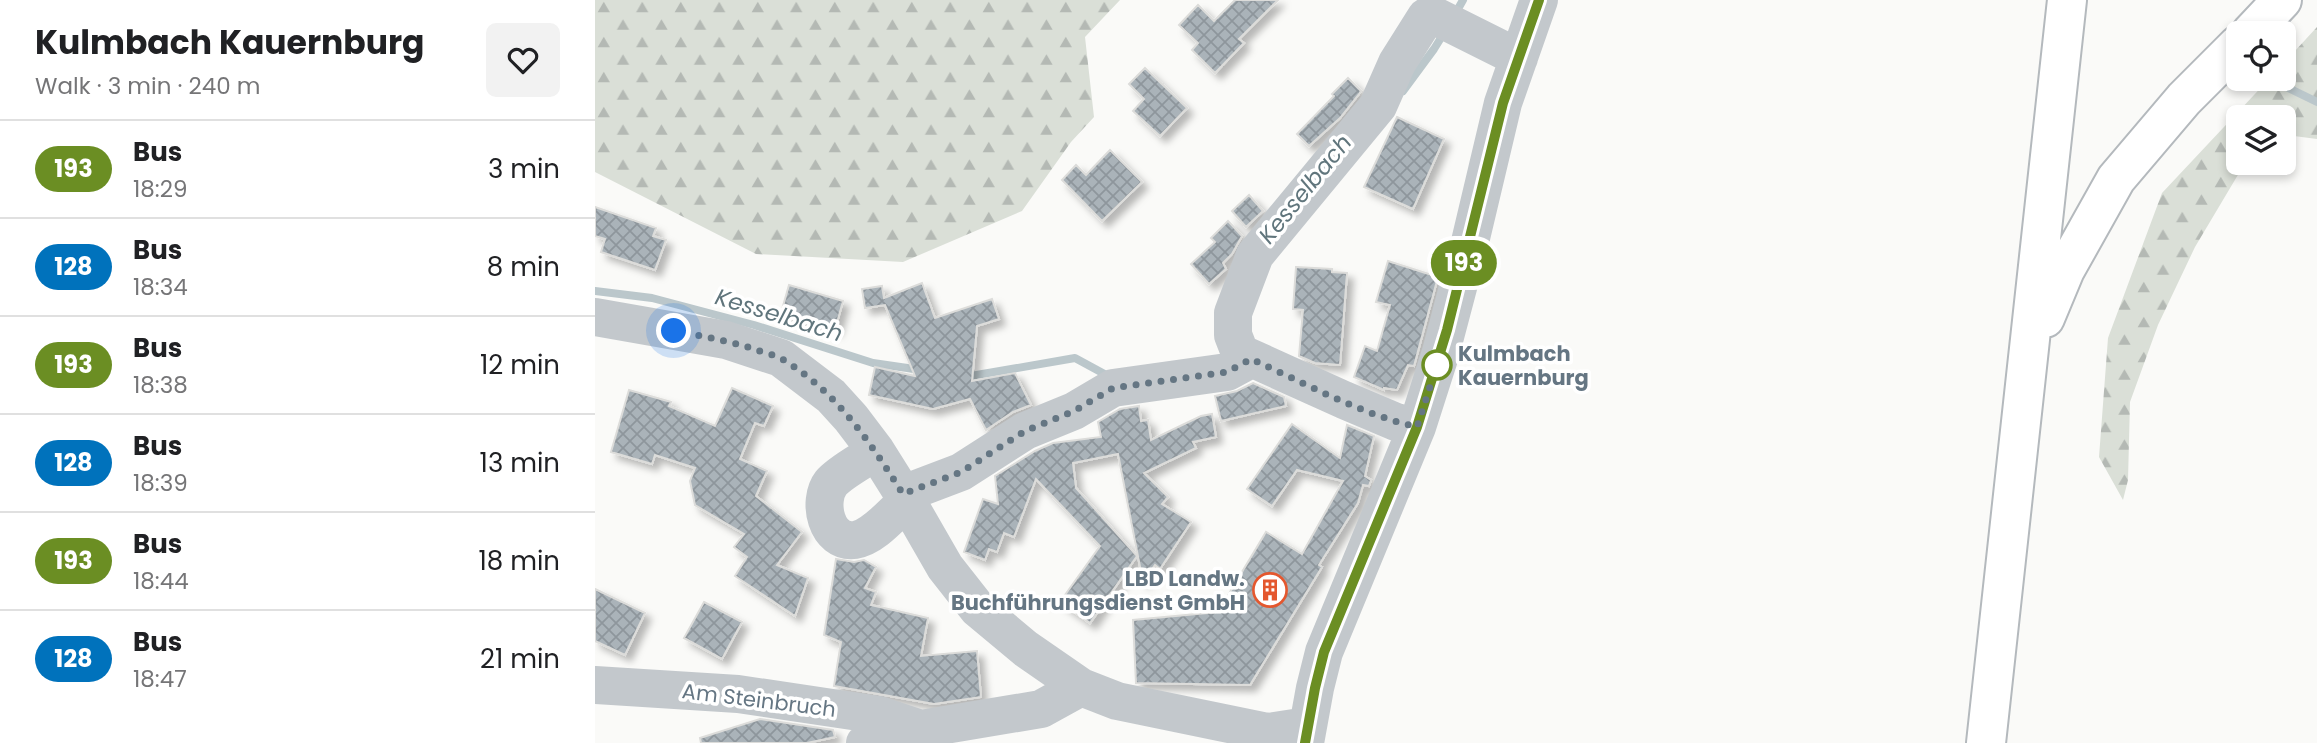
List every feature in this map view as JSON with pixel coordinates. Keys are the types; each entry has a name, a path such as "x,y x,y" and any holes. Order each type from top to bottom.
{"highway":[{"path":"2262,21 2282,0"},
{"path":"1986,743 2065,3"},
{"path":"2029,356 2065,270 2116,179 2183,99 2226,58"}],"street":[{"path":"595,317 726,340 781,358 831,396 876,451 945,567 978,609 1026,649 1081,687 1117,701 1268,732 1306,735 1324,652 1417,427 1457,291 1503,103 1539,0"},
{"path":"876,451 832,481 826,493 824,503 831,529 840,538 854,540 872,531 905,498 961,472 1025,431 1074,411 1113,388 1227,372 1241,349 1233,313 1255,255 1378,106 1397,62 1426,17 1435,16 1519,58"},
{"path":"1241,349 1375,414 1417,427"},
{"path":"934,547 961,472"},
{"name":"Am Steinbruch","path":"595,685 738,694 879,715 921,729"},
{"name":"Am Steinbruch","path":"866,743 921,729 1041,709 1081,687"}],"green space":[{"path":"595,0 1120,0 1085,37 1094,117 1071,142 1022,211 903,262 756,254 595,172"},
{"path":"2317,27 2317,139 2296,136 2296,105 2245,105 2258,91 2296,91 2296,50"},
{"path":"2226,125 2226,175 2238,175 2195,247 2158,325 2130,402 2128,480 2123,500 2099,457 2108,338 2162,193"}],"building":[{"path":"1235,0 1278,0 1239,39 1244,43 1215,73 1192,50 1198,43 1179,25 1198,5 1214,21"},
{"path":"1145,68 1187,108 1160,136 1133,111 1144,99 1129,84"},
{"path":"1348,78 1361,91 1340,118 1309,146 1297,134"},
{"path":"1397,117 1444,139 1413,209 1364,187"},
{"path":"1110,150 1142,182 1102,221 1062,180 1076,165 1086,175"},
{"path":"1249,195 1263,211 1246,227 1232,211"},
{"path":"595,207 656,228 653,236 666,240 655,270 601,252 605,239 595,236"},
{"path":"1228,221 1242,236 1232,254 1223,263 1226,269 1209,284 1191,264 1215,242 1211,238"},
{"path":"1388,261 1438,277 1414,366 1408,365 1397,390 1384,390 1354,377 1365,346 1377,351 1390,305 1376,302"},
{"path":"1296,267 1332,269 1332,272 1347,273 1340,365 1315,363 1299,356 1303,310 1293,309"},
{"path":"922,283 935,318 992,299 999,319 977,326 972,381 1015,373 1031,405 1013,412 986,430 970,399 933,409 869,395 875,367 915,376 885,305 865,308 862,289 882,286 884,298"},
{"path":"789,285 843,301 835,330 781,313"},
{"path":"1253,383 1284,397 1286,406 1221,421 1215,396 1237,391"},
{"path":"732,388 773,406 764,426 755,423 740,459 767,471 756,496 802,532 777,565 808,578 795,616 735,576 747,557 734,547 744,534 695,505 690,481 695,468 655,455 652,464 611,452 629,390 671,402 669,406 715,426"},
{"path":"1139,406 1141,421 1148,420 1151,440 1201,416 1212,414 1216,437 1193,442 1196,448 1144,473 1168,497 1162,504 1191,522 1160,569 1155,565 1143,582 1118,454 1073,463 1076,488 1137,556 1090,623 1060,602 1100,546 1036,479 1014,537 1004,533 997,552 989,549 985,560 964,552 983,499 998,504 995,476 1053,443 1101,437 1098,422 1120,409"},
{"name":"LBD Landw. Buchführungsdienst GmbH","path":"1292,424 1340,458 1347,425 1374,436 1365,476 1371,480 1369,486 1363,485 1358,503 1319,565 1322,567 1250,685 1136,683 1133,620 1218,612 1266,532 1302,554 1343,481 1297,470 1272,506 1247,489"},
{"path":"836,559 854,562 864,560 876,567 865,588 876,592 871,605 928,618 921,656 977,651 981,697 934,704 834,686 841,642 824,635"},
{"path":"595,589 645,613 625,655 595,641"},
{"path":"704,602 742,622 722,659 684,638"},
{"path":"760,719 833,730 835,737 807,743 701,743 700,738"}],"waterway":[{"name":"Kesselbach","path":"1454,16 1463,0"},
{"name":"Kesselbach","path":"1403,91 1444,33"},
{"name":"Kesselbach","path":"2295,91 2317,102"},
{"name":"Kesselbach","path":"595,291 652,298 754,325 873,363 921,370"},
{"name":"Kesselbach","path":"965,377 1075,358 1110,377"}],"bus line":[{"name":"193","path":"1305,743 1324,652 1417,427 1441,352 1503,103 1539,0"}],"place":[{"name":"Kulmbach Kauernburg","path":"1437,365"},
{"name":"LBD Landw. Buchführungsdienst GmbH","path":"1270,590"}],"route":[{"path":"674,331 726,340 781,358 831,396 851,418 903,494 961,472 1025,431 1074,411 1113,388 1227,372 1251,359 1361,408 1417,427 1437,365"}]}
